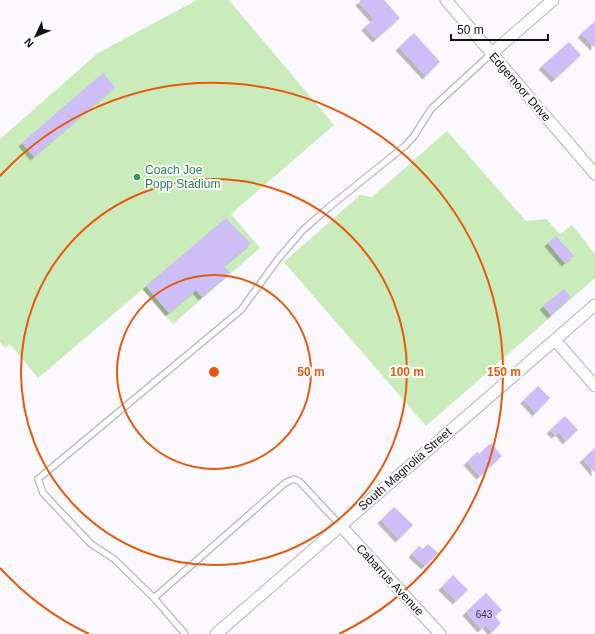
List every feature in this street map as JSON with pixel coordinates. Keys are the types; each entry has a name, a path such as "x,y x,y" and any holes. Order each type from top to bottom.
{"street":[{"name":"Edgemoor Drive","path":"446,0 595,174"},
{"path":"492,53 553,0"},
{"name":"South Magnolia Street","path":"216,634 595,305"},
{"path":"555,340 595,386"},
{"name":"Cabarrus Avenue","path":"340,525 440,634"}],"lane":[{"path":"185,634 154,598 114,559 91,544 43,493 38,479 241,310 278,259 303,230 405,146 414,136 431,109 492,53"},
{"path":"154,598 285,483 294,479 300,482 340,525"}],"green space":[{"name":"Coach Joe Popp Stadium","path":"197,0 229,0 334,125 231,214 260,248 173,324 143,289 38,378 10,344 5,348 0,342 0,139 98,53"},
{"path":"447,131 526,221 546,219 560,234 572,225 595,254 595,278 426,426 284,262 360,195 372,197"}],"building":[{"path":"361,0 384,0 400,18 376,39 365,27 374,19 359,2"},
{"path":"595,21 595,46 594,47 581,34"},
{"path":"414,33 440,62 426,76 399,47"},
{"path":"569,42 581,55 555,79 542,66"},
{"path":"103,73 115,87 34,157 22,143"},
{"path":"226,218 251,244 224,266 230,273 202,297 196,290 169,313 146,286"},
{"path":"556,236 574,256 565,263 548,243"},
{"path":"564,289 571,297 551,315 543,306"},
{"path":"538,386 550,398 536,413 524,400"},
{"path":"565,416 578,430 566,441 559,432 555,435 550,430"},
{"path":"491,443 502,456 480,476 467,462 477,452 479,454"},
{"path":"595,448 595,473 583,459"},
{"path":"394,507 413,525 399,539 381,520"},
{"path":"428,544 438,553 425,566 412,554 419,546 423,549"},
{"path":"453,575 468,590 456,601 442,587"},
{"path":"486,593 502,610 495,616 501,623 492,632 486,625 481,629 466,612"}],"place":[{"name":"Coach Joe Popp Stadium","path":"137,177"}]}
